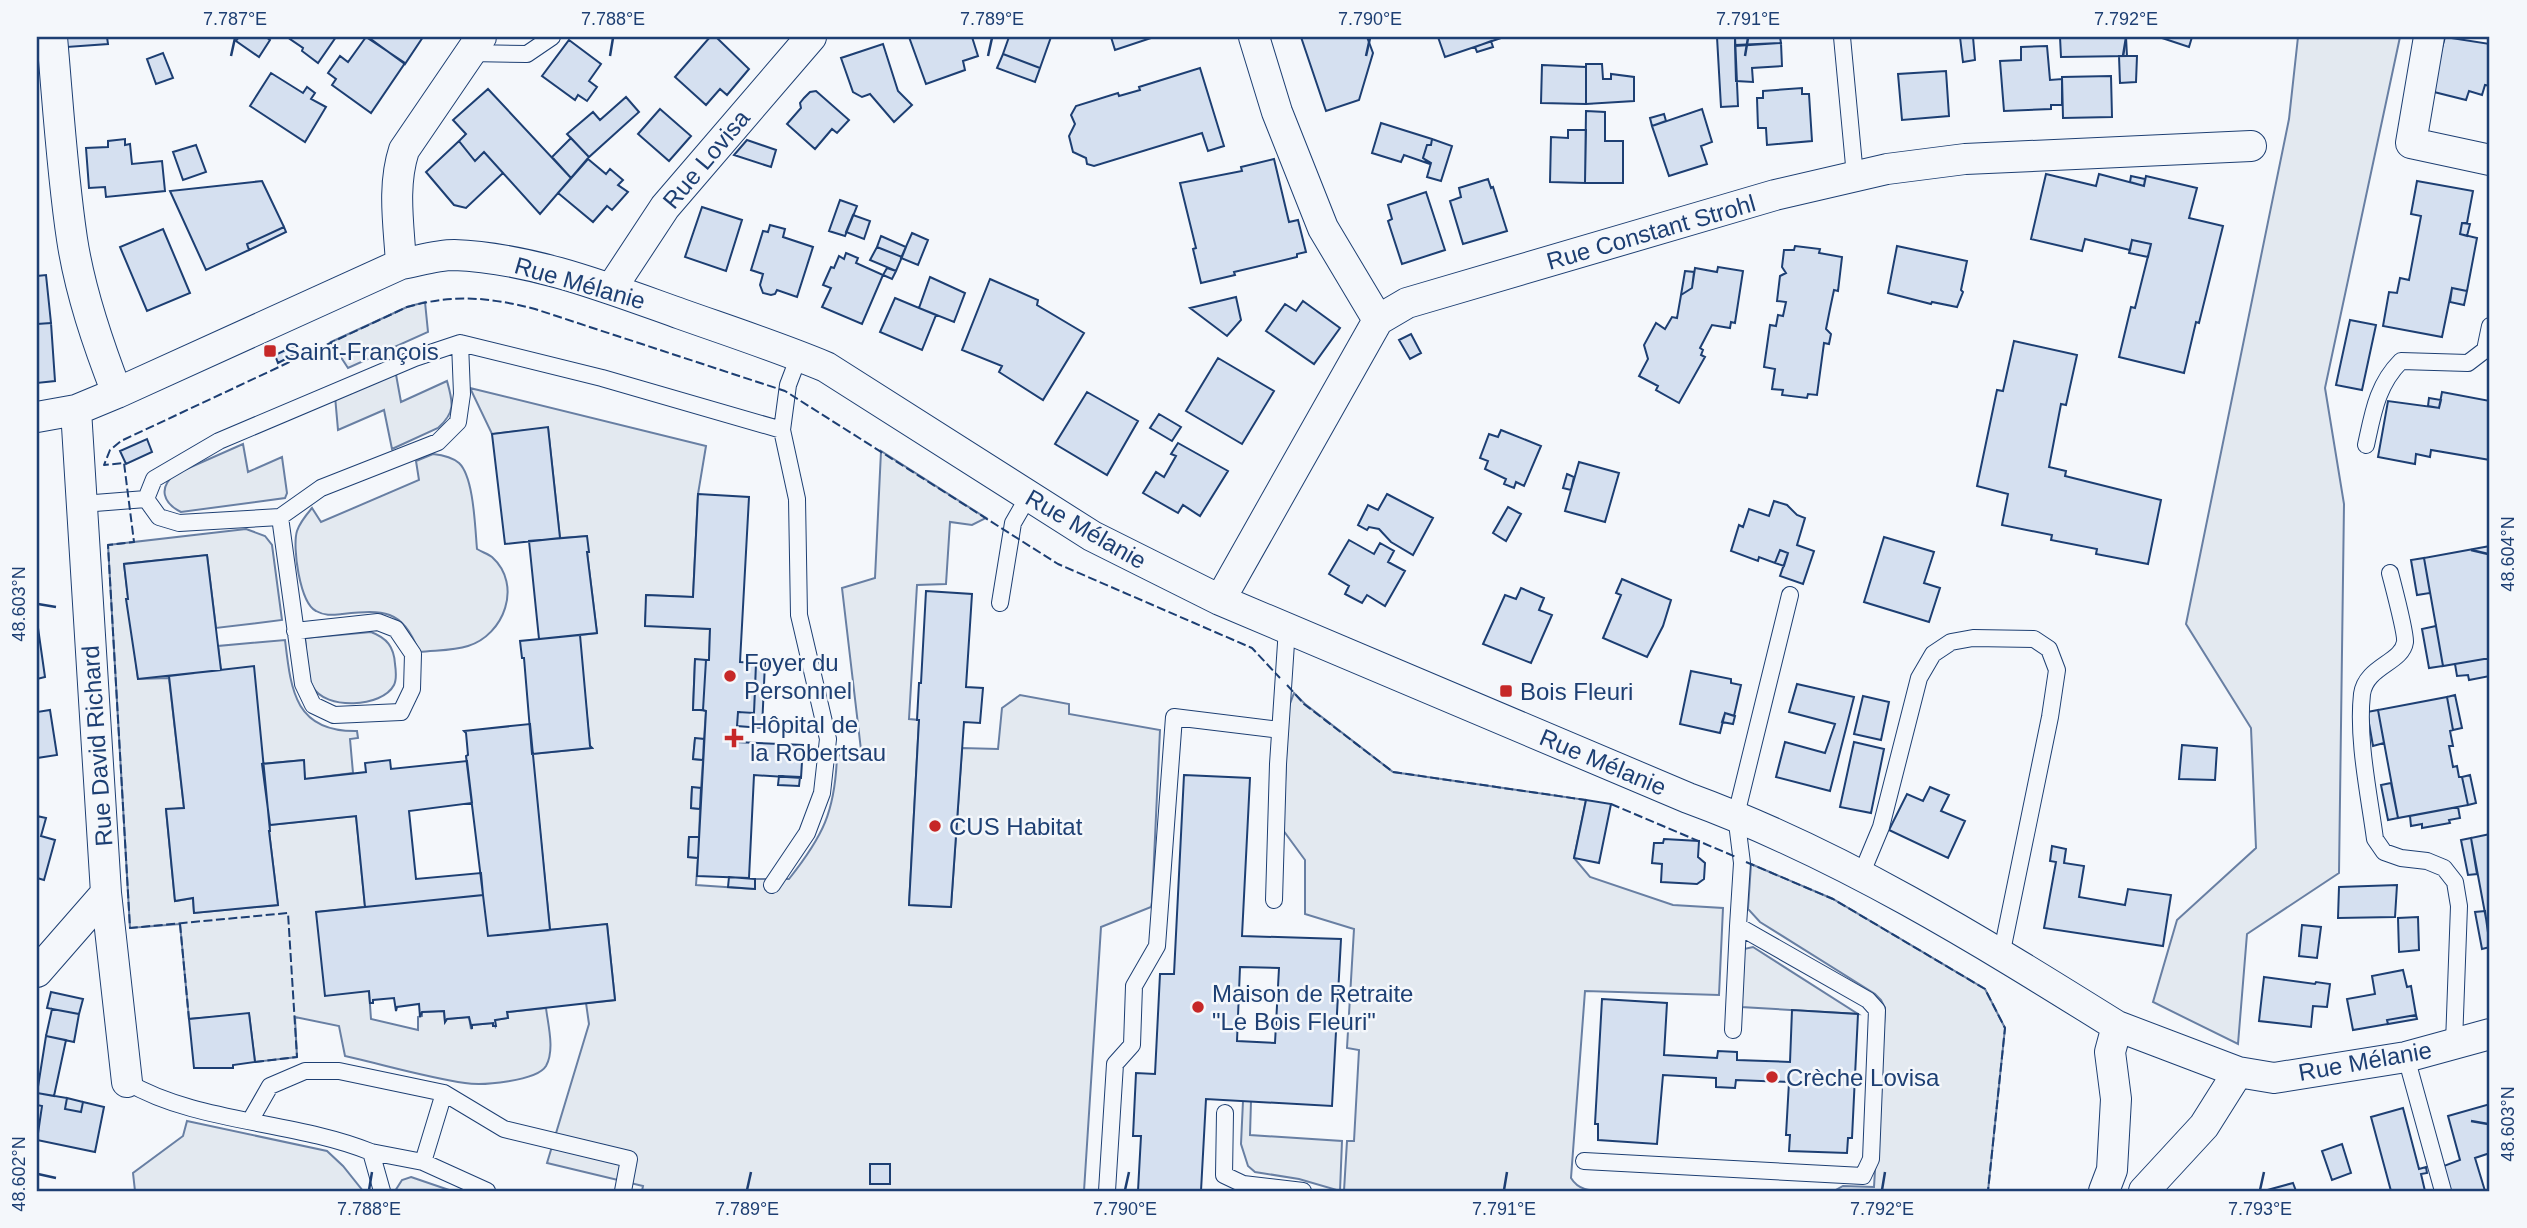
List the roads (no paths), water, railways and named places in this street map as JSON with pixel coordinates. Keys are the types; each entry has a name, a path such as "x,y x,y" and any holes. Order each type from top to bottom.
{"street":[{"path":"52,37 72,239 93,322 117,393"},
{"name":"Rue Lovisa","path":"611,289 665,207 811,37"},
{"path":"1220,600 1378,320 1323,228 1277,112 1254,37"},
{"path":"2429,37 2411,143 2490,160"},
{"path":"401,264 397,194 398,169 404,150 475,45"},
{"name":"Rue Constant Strohl","path":"1378,320 1407,303 1775,195 1887,169 1965,159 2251,146"},
{"name":"Rue Mélanie","path":"37,417 76,410 117,393 401,264 450,255 523,264 611,289 826,367 1091,537 1220,600 1736,816 1861,875 1916,904 2117,1026 2238,1072 2274,1077 2406,1057 2490,1034"},
{"name":"Rue David Richard","path":"76,410 106,893 127,1082"},
{"path":"37,972 106,893"},
{"path":"2104,1191 2112,1170 2116,1099 2110,1052 2117,1026"},
{"path":"2144,1191 2204,1126 2238,1072"}],"lane":[{"path":"475,45 527,54 552,37"},
{"path":"1842,37 1855,176"},
{"path":"2366,445 2375,399 2390,372 2401,361 2468,363 2485,350 2490,326"},
{"path":"146,499 154,479 219,441 415,358 460,343 602,378 782,430"},
{"path":"146,499 159,517 179,523 280,517 321,488 438,442 458,422 462,394 460,343"},
{"path":"772,885 811,823 822,793 828,739 799,615 797,499 782,430 788,385 799,356"},
{"path":"1000,603 1013,523 1028,497"},
{"path":"82,504 146,499"},
{"path":"280,517 295,631 303,684 313,705 334,715 401,712 412,689 413,654 396,629 378,622 295,631"},
{"path":"2390,573 2405,642 2398,654 2371,674 2362,692 2363,739 2375,839 2384,852 2401,858 2427,861 2444,868 2455,882 2459,906 2454,1043"},
{"path":"1733,1030 1742,863 1736,816 1790,595"},
{"path":"1274,900 1280,730 1287,628"},
{"path":"1861,875 1885,815 1919,678 1933,654 1951,642 1973,638 2034,639 2049,649 2057,670 2050,718 2001,956"},
{"path":"1107,1191 1115,1064 1132,1045 1134,986 1157,946 1174,717 1280,730"},
{"path":"1584,1161 1863,1176 1871,1159 1877,1010 1868,1000 1738,926"},
{"path":"2406,1057 2443,1191"},
{"path":"250,1121 270,1086 305,1071 339,1071 443,1093 504,1129 629,1159 623,1191"},
{"path":"127,1082 149,1095 346,1142 371,1152 423,1162 487,1191"},
{"path":"423,1162 443,1093"},
{"path":"1225,1113 1224,1175 1243,1184 1303,1191"},
{"path":"371,1152 382,1191"}],"place":[{"name":"Saint-François","path":"270,351"},
{"name":"Foyer du Personnel","path":"730,676"},
{"name":"Bois Fleuri","path":"1506,691"},
{"name":"Hôpital de la Robertsau","path":"734,738"},
{"name":"CUS Habitat","path":"935,826"},
{"name":"Maison de Retraite \"Le Bois Fleuri\"","path":"1198,1007"},
{"name":"Crèche Lovisa","path":"1772,1077"}]}
